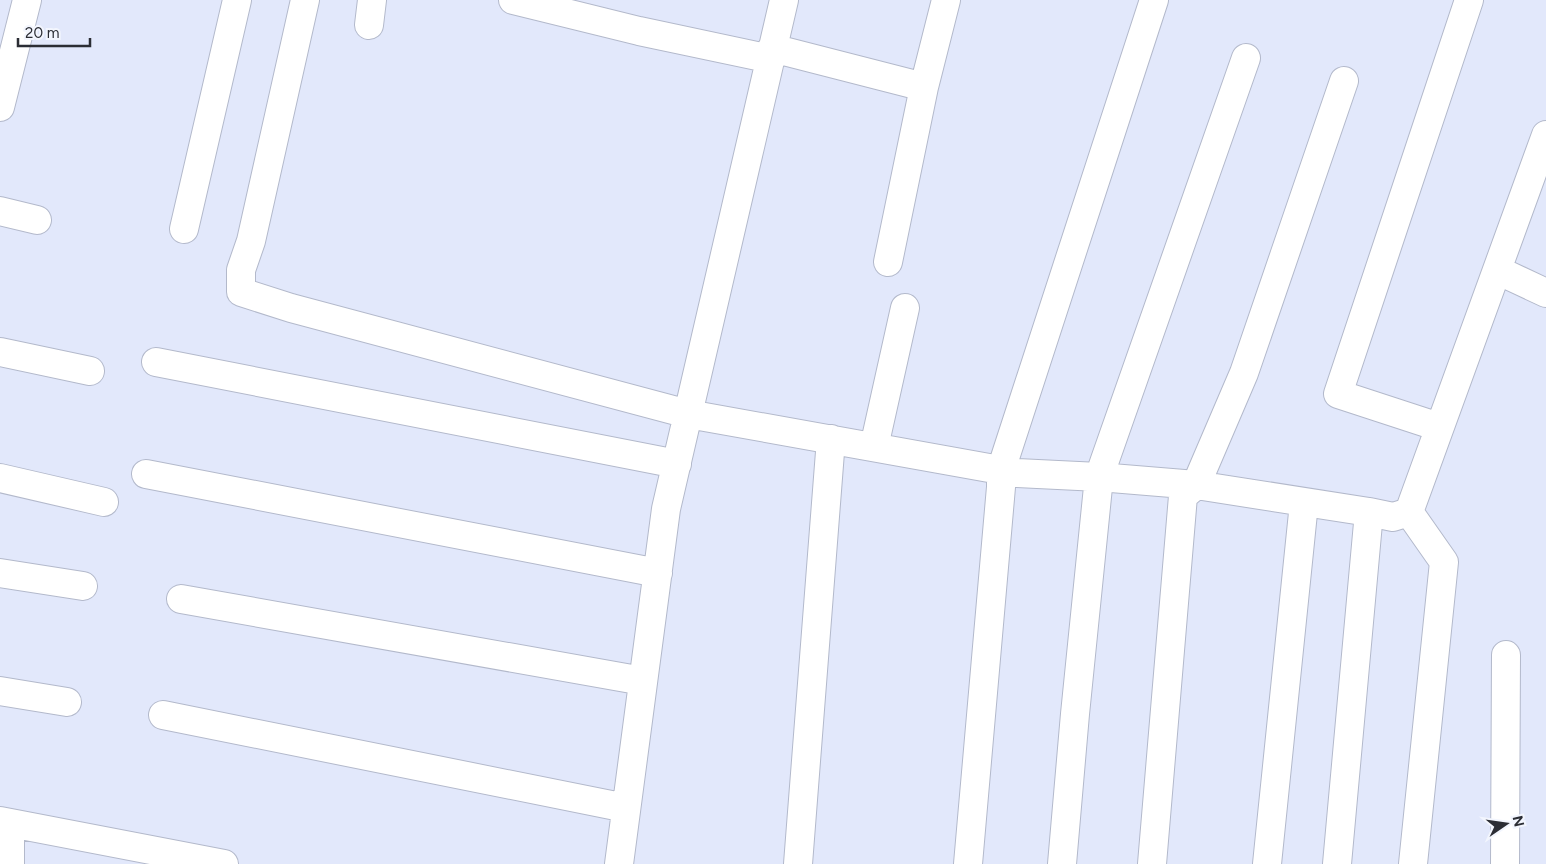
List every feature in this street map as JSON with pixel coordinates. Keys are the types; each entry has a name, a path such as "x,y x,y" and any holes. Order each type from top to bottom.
{"street":[{"path":"0,107 26,0"},
{"path":"184,229 237,0"},
{"path":"305,0 251,241 241,270 241,292 291,308 688,414 1017,473 1196,485 1393,517 1409,512"},
{"path":"513,0 639,31 772,54 924,87"},
{"path":"619,864 666,509 784,0"},
{"path":"888,262 924,87 946,0"},
{"path":"968,864 1001,470 1154,0"},
{"path":"1440,427 1338,394 1469,0"},
{"path":"1062,864 1099,477 1246,58"},
{"path":"1152,864 1183,496 1196,485 1244,373 1344,82"},
{"path":"1409,512 1546,135"},
{"path":"0,211 37,220"},
{"path":"1497,270 1546,293"},
{"path":"874,447 905,308"},
{"path":"0,352 90,371"},
{"path":"156,362 676,464"},
{"path":"798,864 831,439"},
{"path":"146,474 658,573"},
{"path":"0,478 104,502"},
{"path":"1267,864 1304,503"},
{"path":"1336,864 1369,512"},
{"path":"1409,512 1444,562 1412,864"},
{"path":"0,573 83,586"},
{"path":"181,599 643,682"},
{"path":"1505,864 1506,654"},
{"path":"0,691 67,702"},
{"path":"163,715 626,808"},
{"path":"10,864 5,822 224,864"}]}
